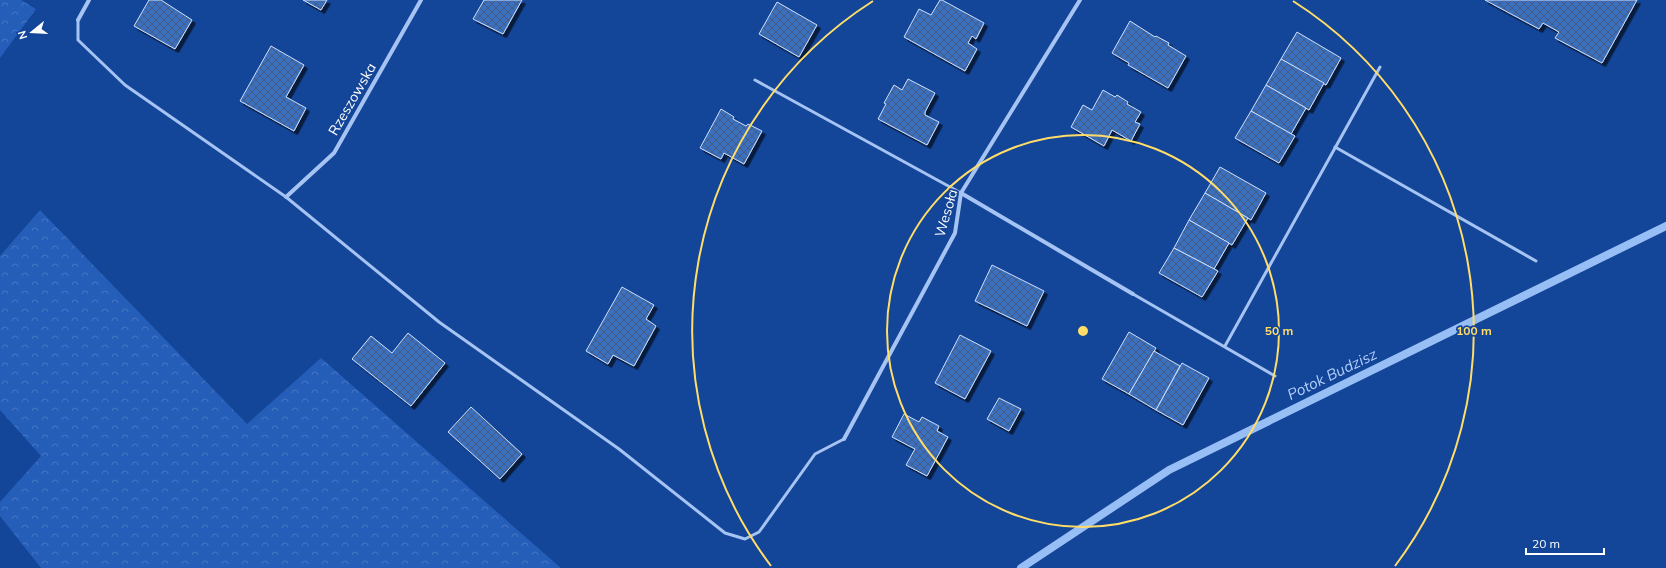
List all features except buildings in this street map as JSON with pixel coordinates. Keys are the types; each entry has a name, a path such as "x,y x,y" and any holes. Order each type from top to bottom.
{"street":[{"path":"78,20 89,0"},
{"name":"Rzeszowska","path":"286,197 334,153 421,0"},
{"name":"Wesoła","path":"844,439 955,234 961,193 1080,0"},
{"path":"961,193 1133,294"}],"lane":[{"path":"78,20 78,40 125,85 286,197 438,322 619,449 725,533 745,539 759,532 815,454 844,439"},
{"path":"1225,346 1380,67"},
{"path":"755,80 961,193"},
{"path":"1335,147 1536,261"},
{"path":"1133,294 1276,376"}],"green space":[{"path":"0,0 21,0 36,9 0,58"},
{"path":"40,210 247,424 321,358 561,568 41,568 0,516 0,502 41,456 0,410 0,256"}],"waterway":[{"name":"Potok Budzisz","path":"1021,568 1169,470 1666,226"}]}
